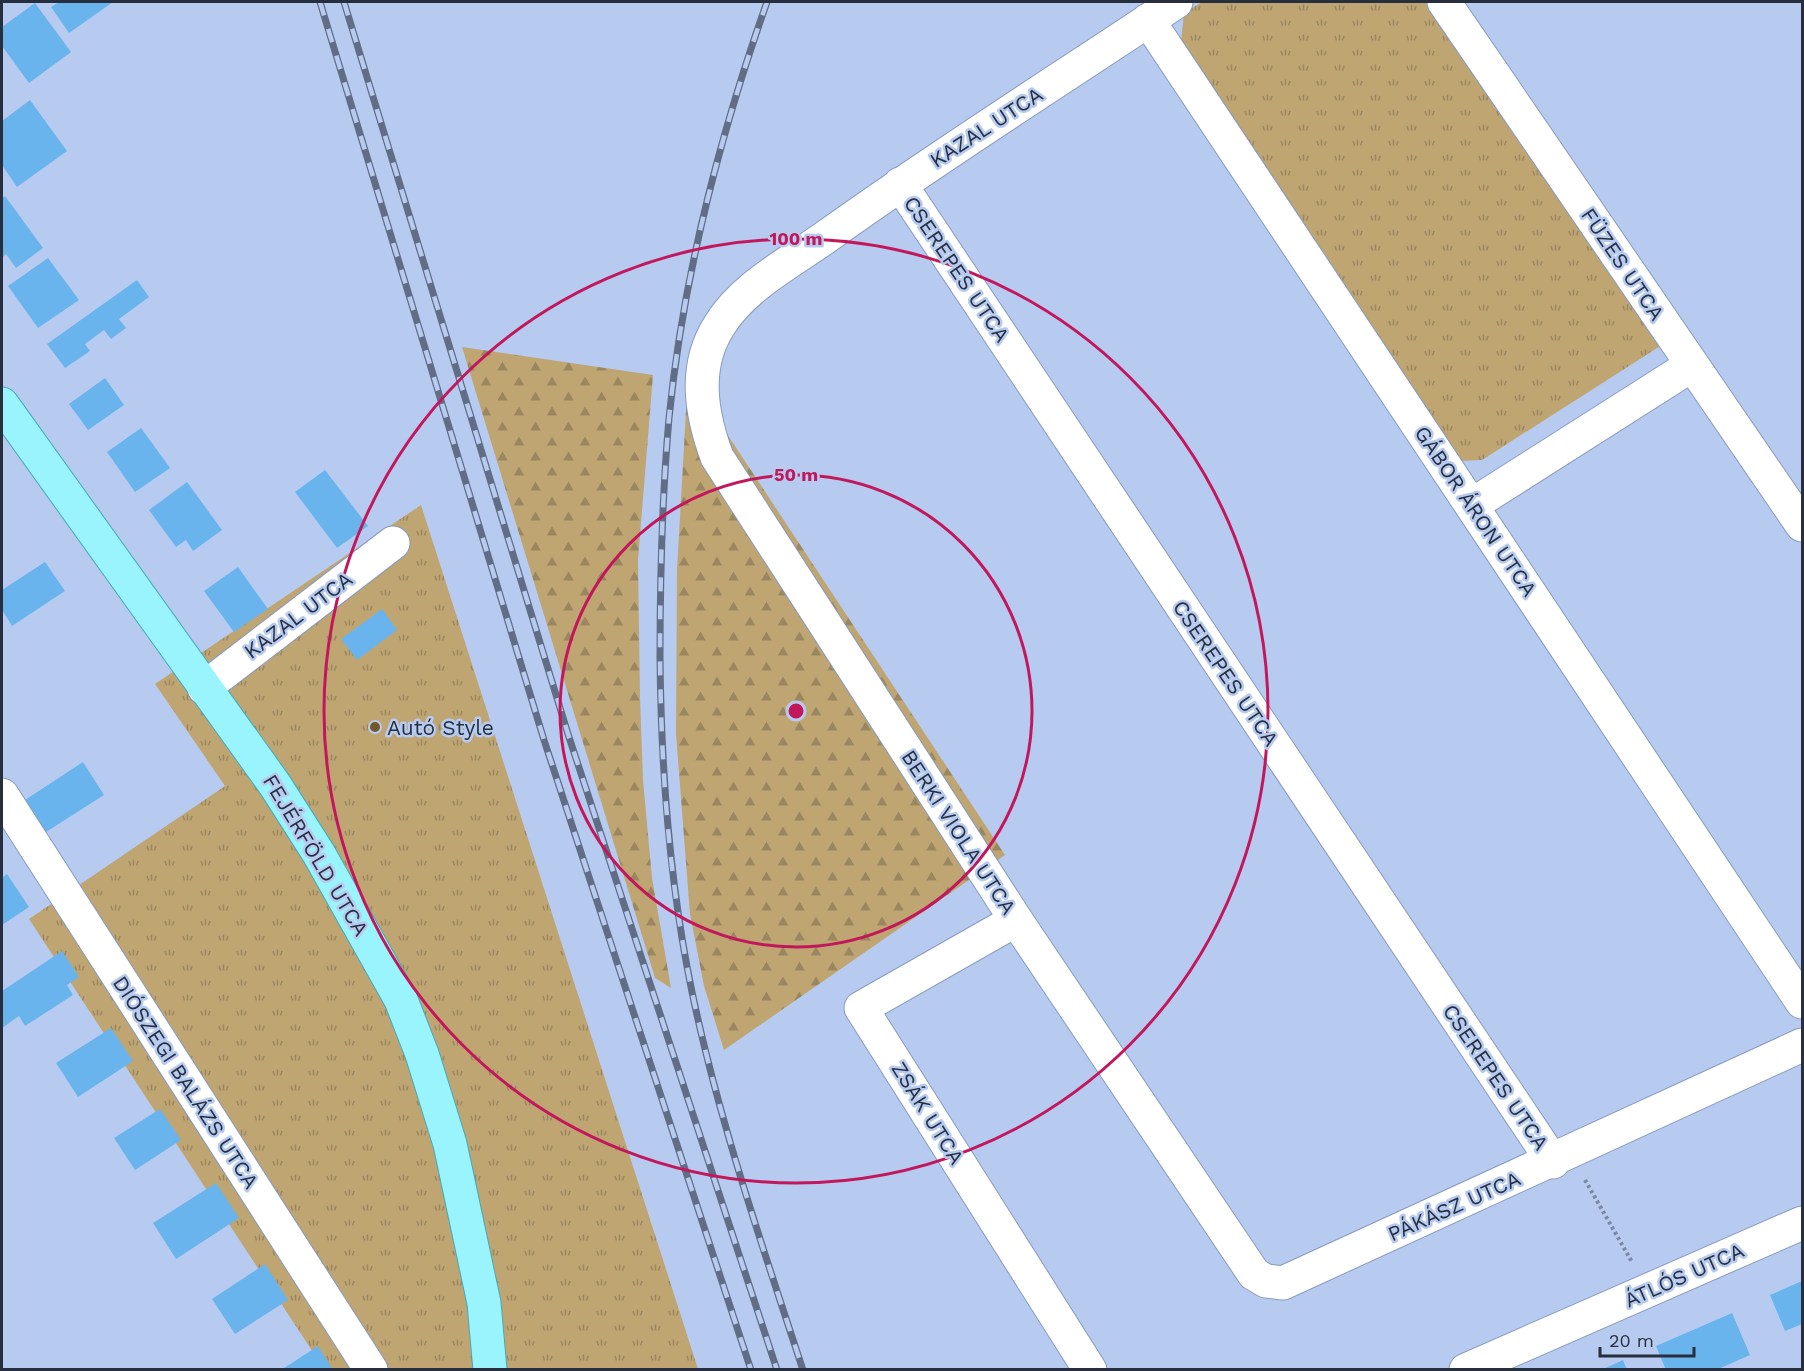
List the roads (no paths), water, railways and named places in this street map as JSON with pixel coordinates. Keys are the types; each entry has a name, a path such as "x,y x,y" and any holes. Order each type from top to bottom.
{"main road":[{"name":"FEJÉRFÖLD UTCA","path":"2,404 275,785 319,854 401,1000 422,1054 450,1144 484,1303 490,1370"}],"street":[{"name":"KAZAL UTCA","path":"705,361 719,325 741,298 900,184 1176,2"},
{"name":"FÜZES UTCA","path":"1444,2 1803,525"},
{"name":"GÁBOR ÁRON UTCA","path":"1148,20 1803,1002"},
{"name":"CSEREPES UTCA","path":"900,184 1560,1156"},
{"name":"BERKI VIOLA UTCA","path":"705,361 702,404 706,427 717,457 1016,920 1254,1274 1266,1281"},
{"path":"1472,505 1692,365"},
{"name":"KAZAL UTCA","path":"204,688 393,543"},
{"name":"DIÓSZEGI BALÁZS UTCA","path":"2,795 371,1370"},
{"name":"ZSÁK UTCA","path":"1016,920 861,1008 1090,1370"},
{"name":"PÁKÁSZ UTCA","path":"1266,1281 1283,1283 1803,1045"},
{"name":"ÁTLÓS UTCA","path":"1466,1370 1803,1223"}],"railway":[{"path":"320,2 544,740 751,1370"},
{"path":"344,2 568,734 777,1370"},
{"path":"767,2 719,155 694,259 675,365 663,508 660,597 661,699 664,783 672,867 692,992 728,1135 803,1370"}],"place":[{"name":"Autó Style","path":"375,727"}]}
